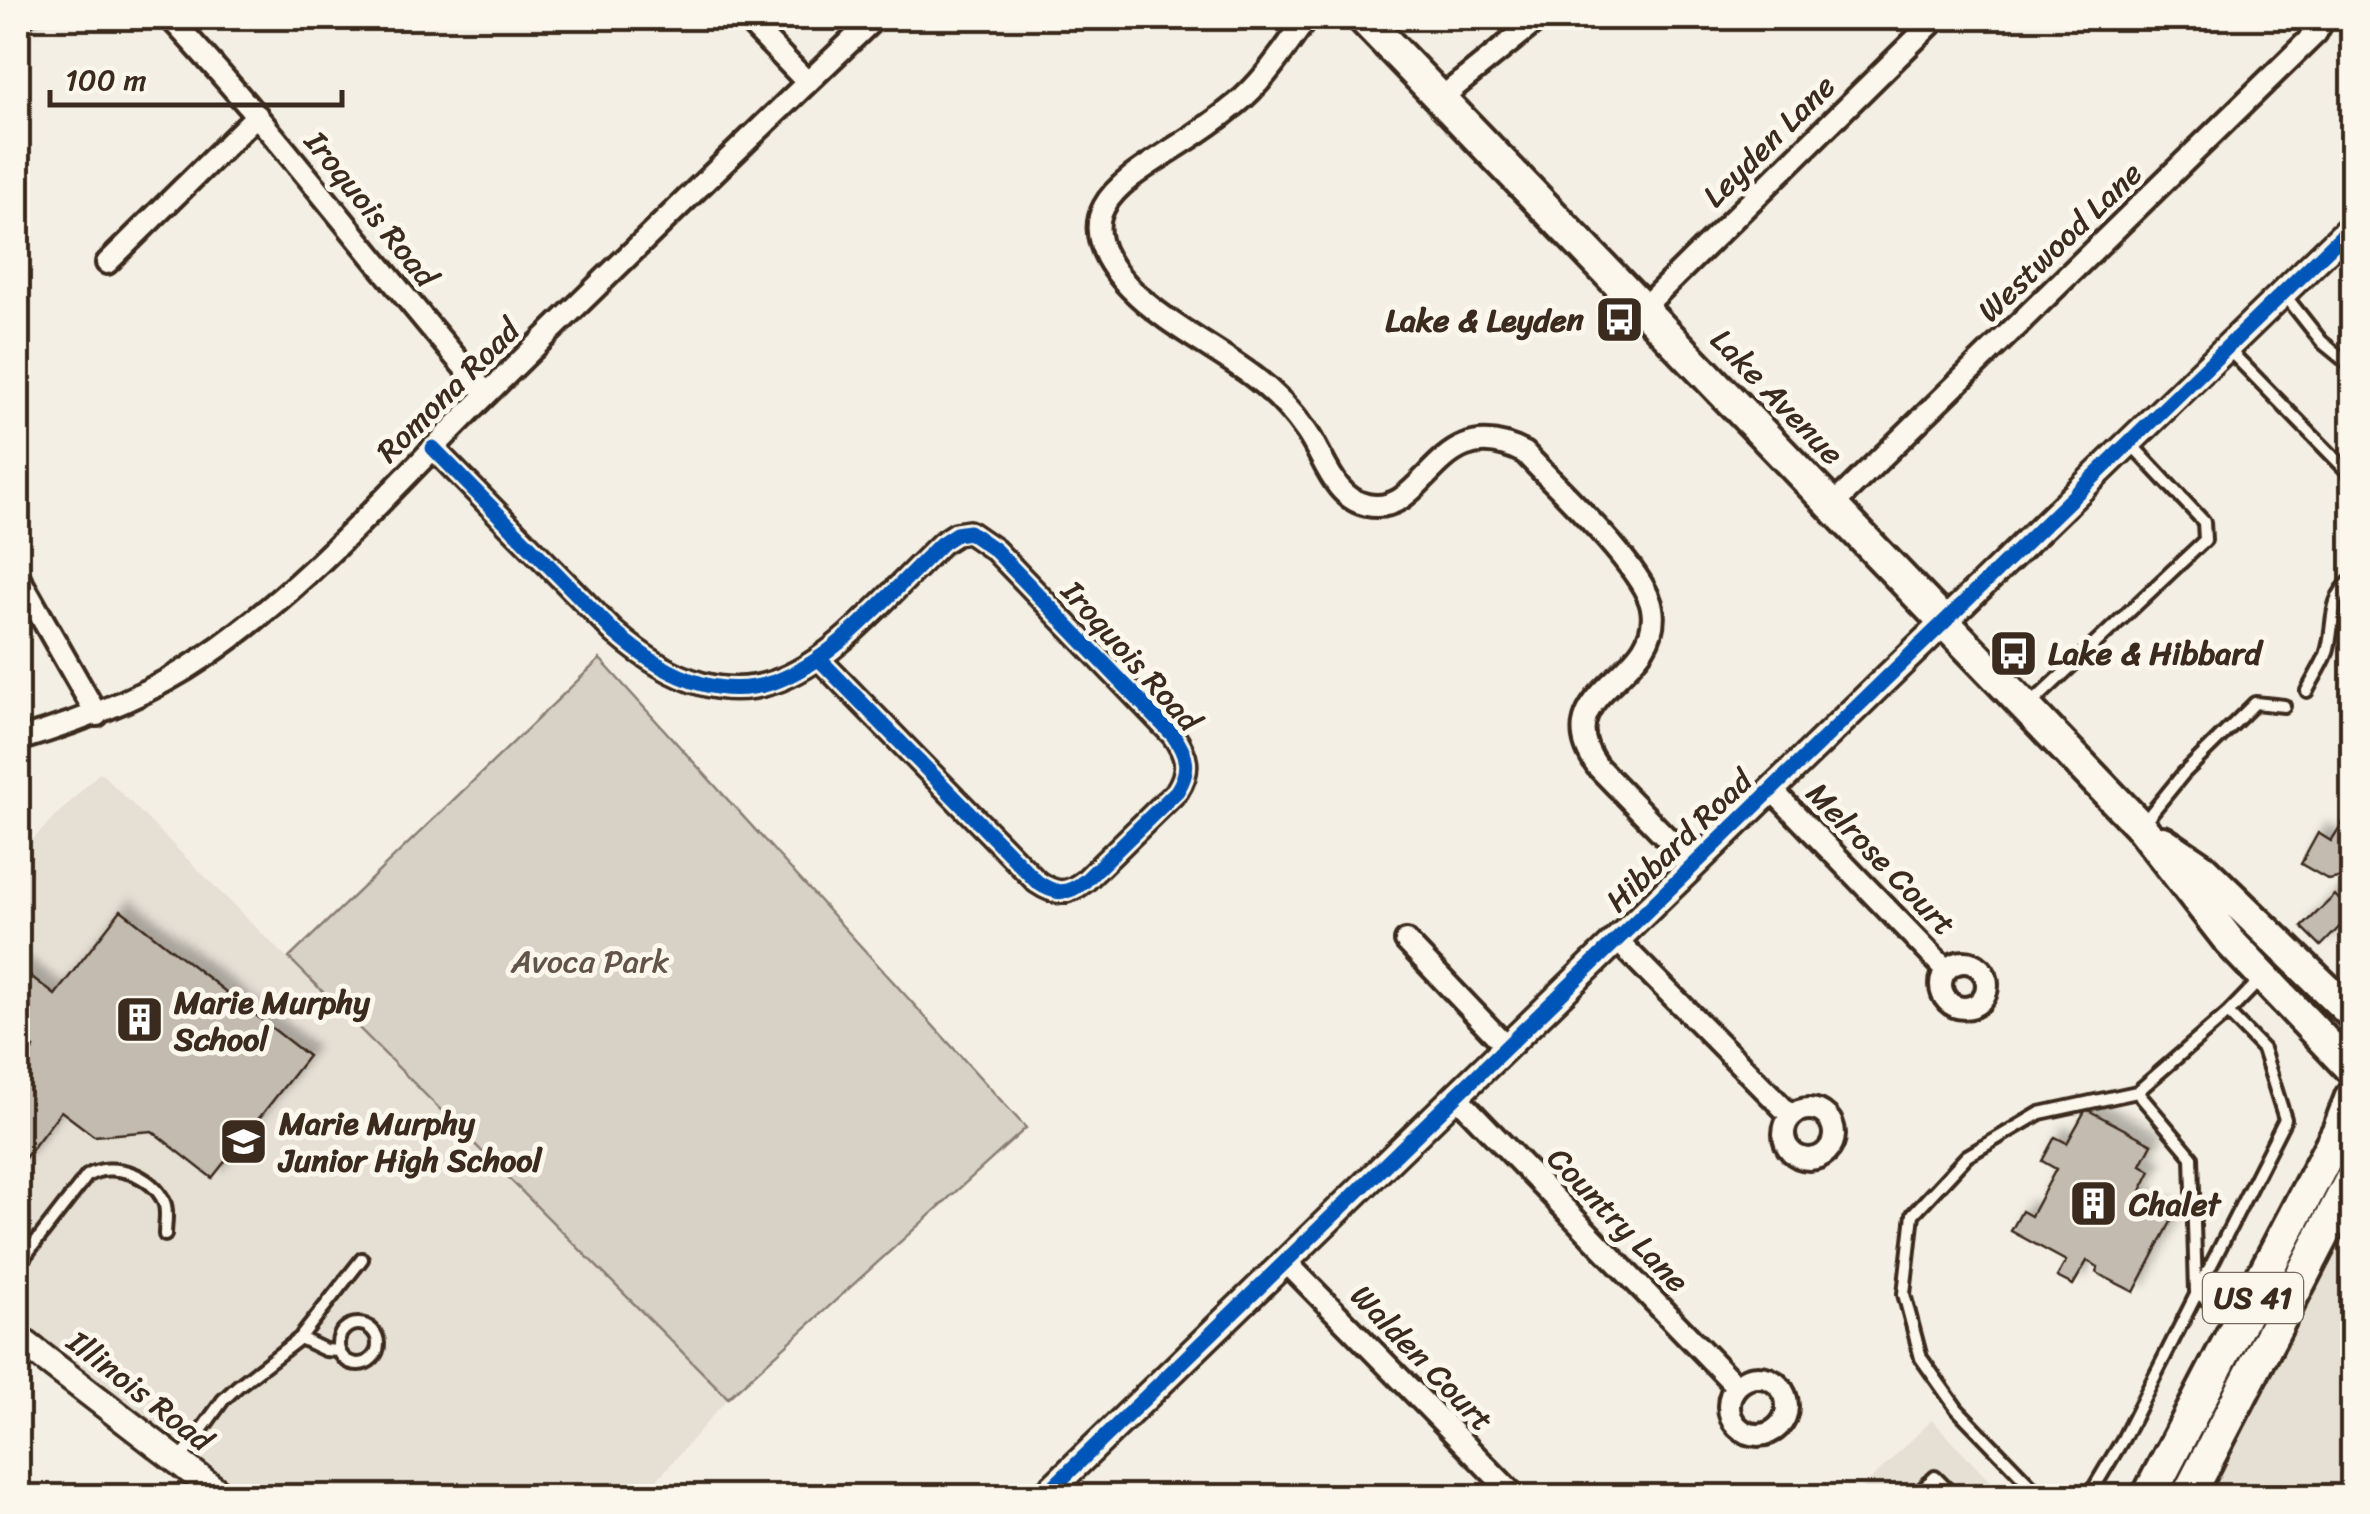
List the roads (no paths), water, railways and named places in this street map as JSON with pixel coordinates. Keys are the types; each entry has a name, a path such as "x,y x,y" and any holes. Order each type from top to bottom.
{"main road":[{"name":"Lake Avenue","path":"1363,18 2140,826 2230,944 2352,1070"},
{"name":"Lake Avenue","path":"2140,826 2200,867 2352,1014"},
{"name":"US 41","path":"2149,1496 2339,1131 2352,1097"},
{"name":"US 41","path":"2188,1496 2352,1179"}],"street":[{"name":"Iroquois Road","path":"170,18 257,115 487,394"},
{"path":"745,18 807,82"},
{"name":"Romona Road","path":"18,740 97,714 200,661 236,634 324,558 487,394 875,18"},
{"path":"1307,18 1238,103 1142,166 1109,195 1100,210 1102,244 1114,268 1150,306 1228,358 1288,408 1307,432 1336,485 1351,499 1369,506 1401,498 1450,453 1468,442 1488,440 1507,444 1525,454 1620,556 1642,584 1652,605 1653,625 1648,642 1592,702 1584,719 1586,752 1694,866"},
{"path":"1441,98 1540,18"},
{"name":"Leyden Lane","path":"1643,308 1937,18"},
{"name":"Westwood Lane","path":"1833,505 2316,33 2324,18"},
{"path":"107,263 257,115"},
{"name":"Hibbard Road","path":"1044,1496 2352,226"},
{"name":"Iroquois Road","path":"433,448 614,632 643,657 694,683 747,688 770,685 820,660 942,543 956,534 969,532 994,550 1173,734 1184,749 1188,764 1184,780 1178,791 1085,882 1062,893 1050,890 1037,882 820,660"},
{"path":"18,576 97,714"},
{"name":"Melrose Court","path":"1772,790 1946,970"},
{"path":"1617,940 1790,1116"},
{"path":"1406,942 1507,1047"},
{"name":"Country Lane","path":"1456,1096 1736,1386"},
{"name":"Walden Court","path":"1286,1262 1515,1496"},
{"name":"Illinois Road","path":"18,1338 223,1496"}],"lane":[{"path":"2284,293 2322,342 2352,364"},
{"path":"2227,348 2352,476"},
{"path":"2028,708 2205,540 2204,522 2130,442"},
{"path":"2307,692 2328,651 2332,608 2352,580"},
{"path":"2140,826 2182,774 2255,703 2284,706"},
{"path":"2038,1494 1957,1409 1920,1358 1904,1294 1914,1214 1967,1156 2040,1114 2137,1092 2228,1013 2263,976"},
{"path":"2089,1496 2285,1119 2263,1049 2228,1013"},
{"path":"2137,1092 2192,1157 2196,1292"},
{"path":"18,1265 95,1170 123,1169 157,1192 166,1208 165,1235"},
{"path":"178,1462 238,1386 300,1338 362,1260"},
{"path":"2196,1292 2240,1324"},
{"path":"300,1338 313,1346 338,1351 347,1362 367,1362 376,1352 377,1339 364,1325 352,1325 341,1332 338,1351"},
{"path":"1915,1496 1935,1477 1954,1496"}],"place":[{"name":"Lake & Leyden","path":"1619,320"},
{"name":"Lake & Hibbard","path":"2013,653"},
{"name":"Marie Murphy School","path":"139,1020"},
{"name":"Marie Murphy Junior High School","path":"244,1141"},
{"name":"Chalet","path":"2094,1204"}],"park label":[{"name":"Avoca Park","path":"590,961"}]}
